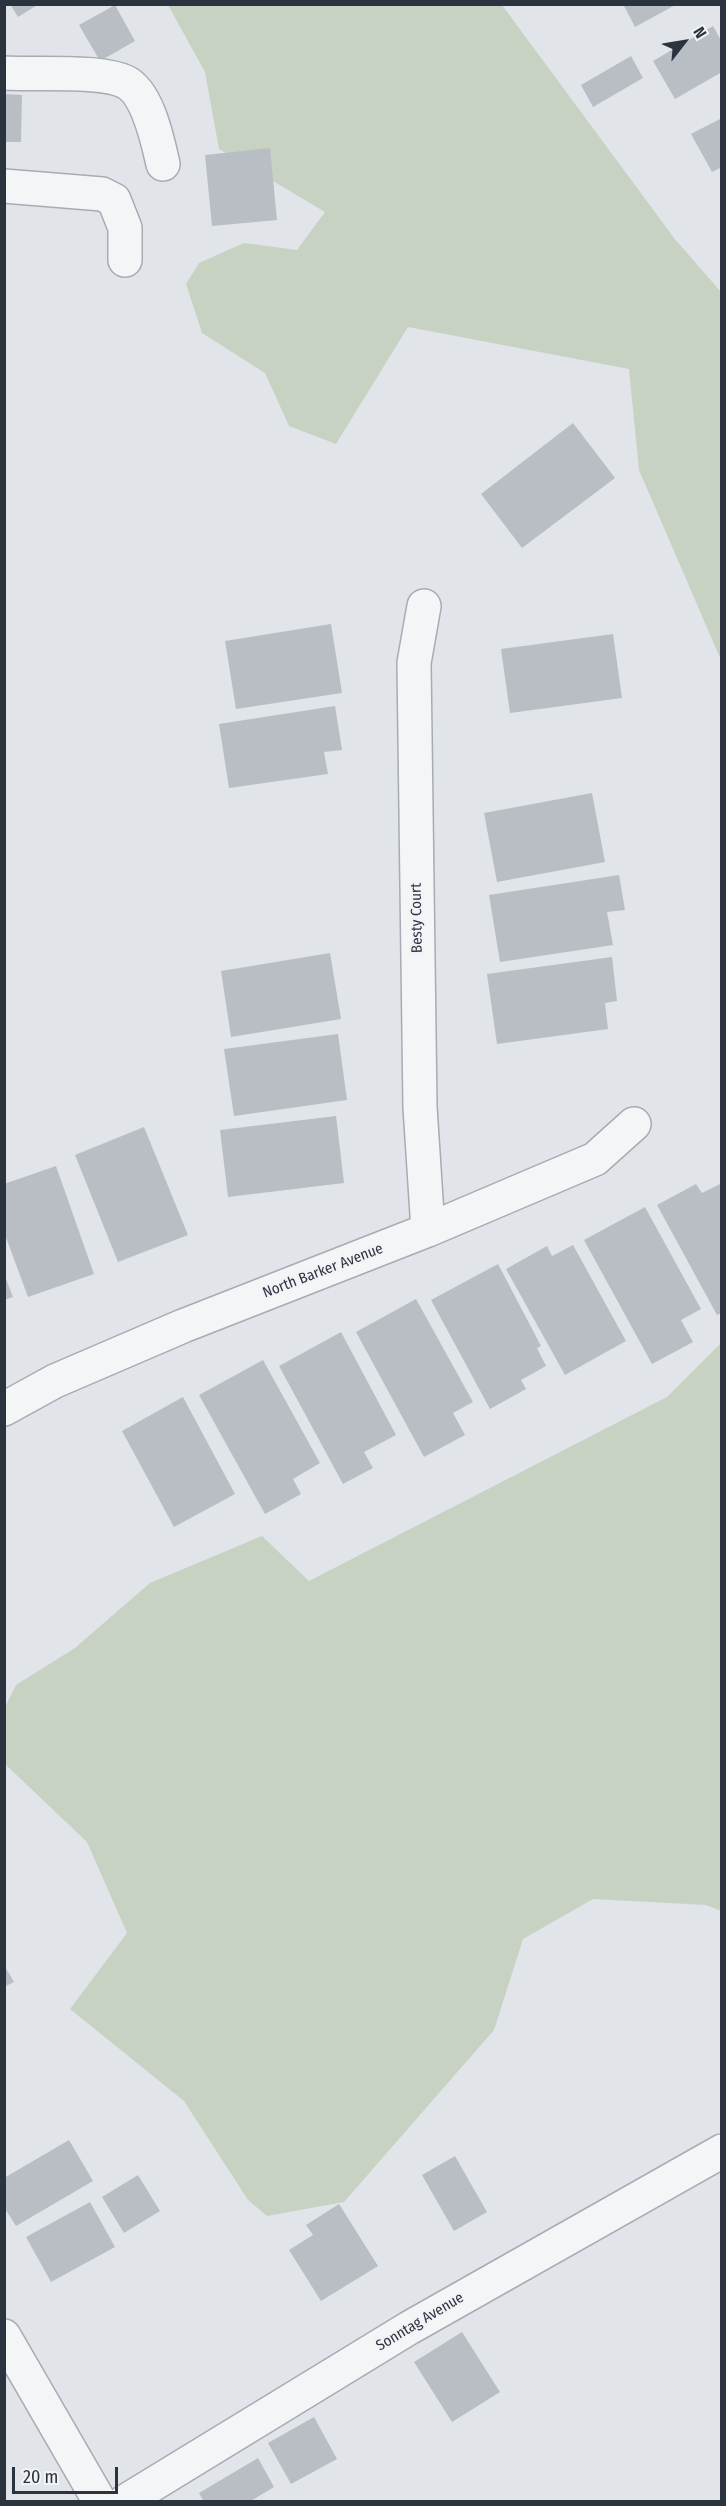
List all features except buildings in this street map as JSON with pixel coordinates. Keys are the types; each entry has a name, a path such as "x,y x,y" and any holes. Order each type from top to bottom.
{"street":[{"path":"4,73 81,75 116,79 129,84 150,117 163,164"},
{"path":"4,186 102,194 114,200 125,228 125,260"},
{"name":"Besty Court","path":"424,606 414,663 420,1107 428,1230"},
{"name":"North Barker Avenue","path":"4,1409 55,1381 172,1330 428,1230 595,1159 634,1124"},
{"name":"Sonntag Avenue","path":"124,2502 409,2328 722,2151"},
{"path":"4,2336 100,2502"}],"green space":[{"path":"168,5 502,5 674,238 721,292 721,660 639,470 629,369 408,327 336,444 289,426 265,373 202,333 186,284 199,263 244,243 297,250 325,212 219,149 205,72"},
{"path":"721,1343 721,1911 706,1905 593,1899 523,1939 494,2030 344,2202 267,2216 248,2200 184,2101 70,2009 127,1933 87,1842 5,1764 5,1707 16,1685 75,1648 150,1583 262,1536 309,1581 667,1397"}]}
